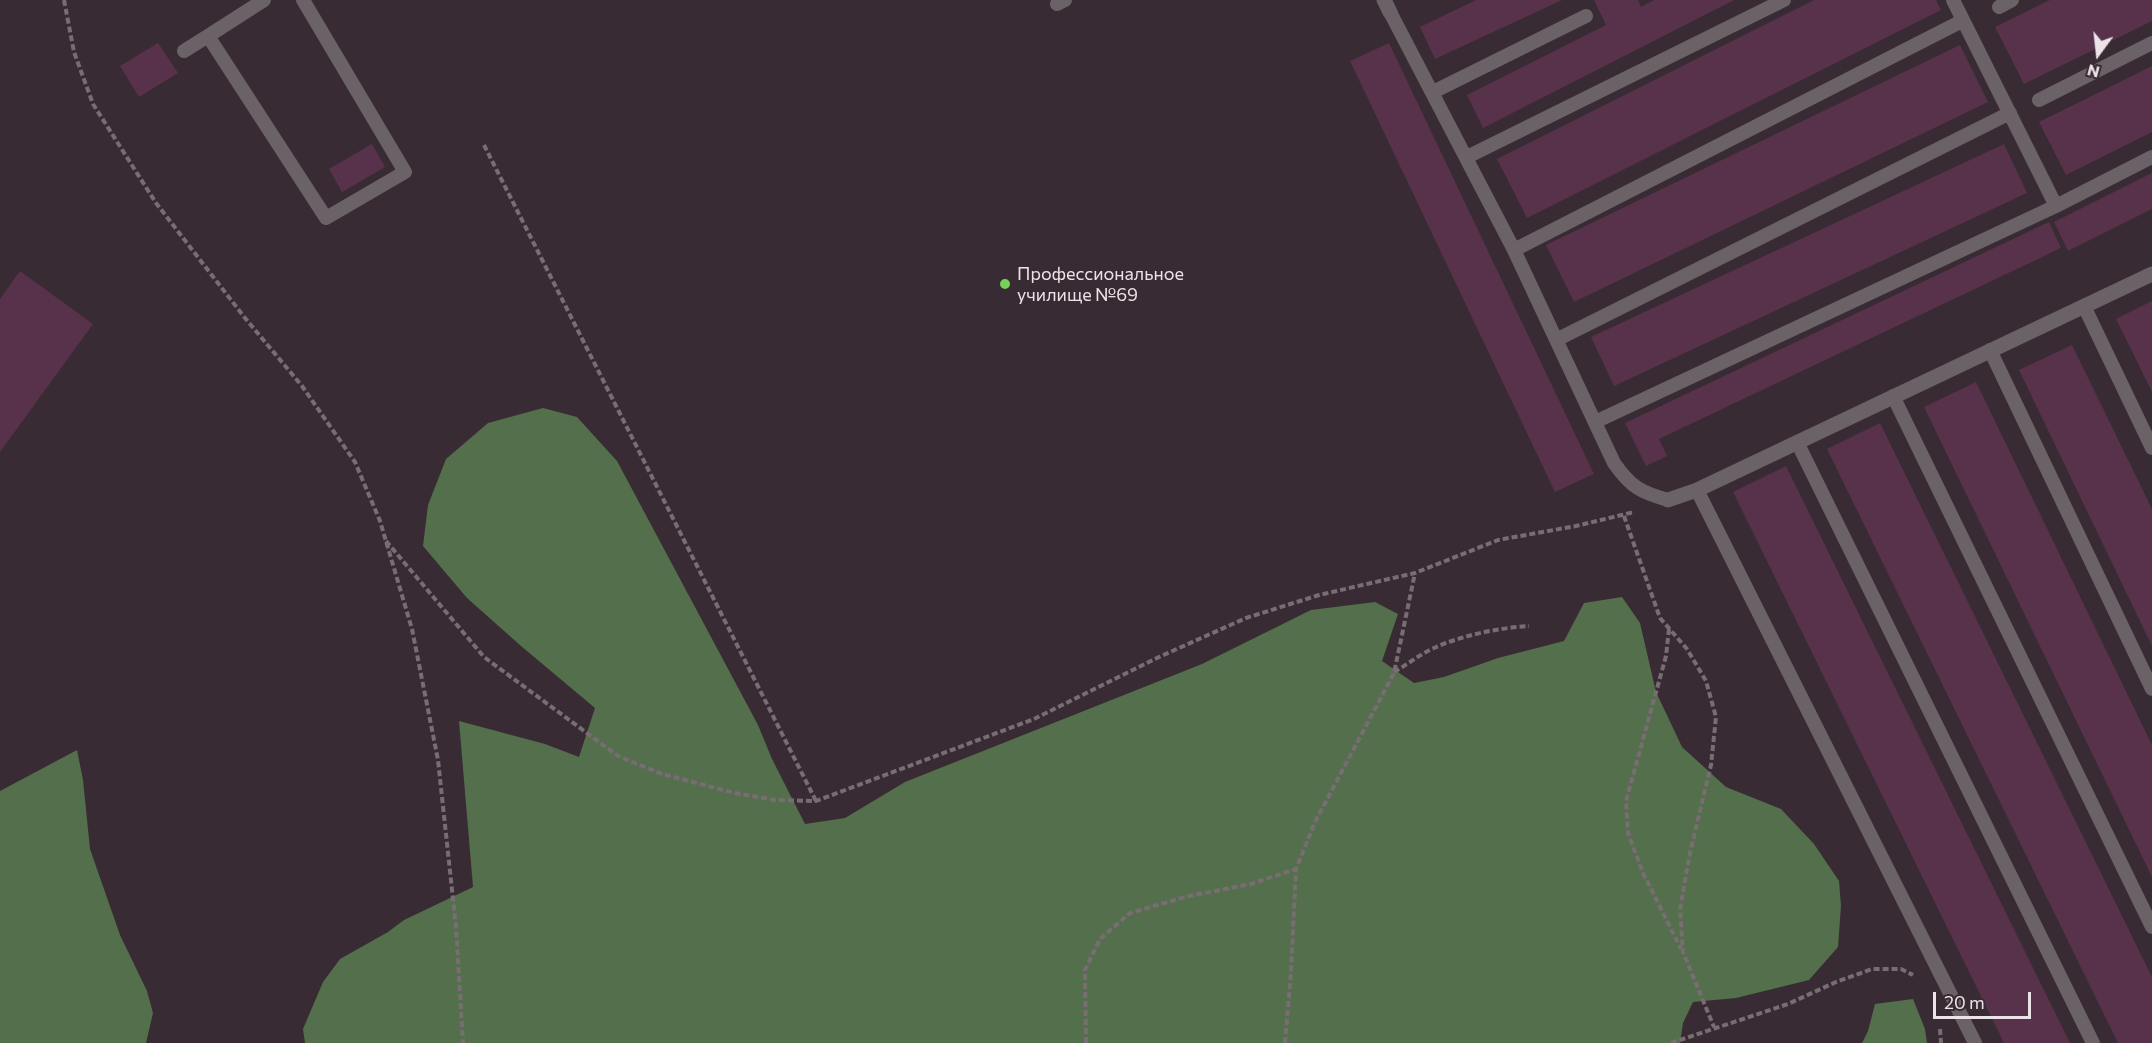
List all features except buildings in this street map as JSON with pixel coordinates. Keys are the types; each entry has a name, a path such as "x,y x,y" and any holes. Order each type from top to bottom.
{"street":[{"path":"1668,500 1697,490 2152,274"}],"lane":[{"path":"184,51 264,0"},
{"path":"208,36 326,218 405,172 303,0"},
{"path":"1467,157 1784,0"},
{"path":"1953,0 2056,206"},
{"path":"1999,7 2012,0"},
{"path":"1387,6 1514,250 1558,339 1614,463 1628,482 1642,492 1668,500"},
{"path":"1433,92 1586,16"},
{"path":"1514,250 1962,21"},
{"path":"2039,100 2152,43"},
{"path":"1558,339 2010,113"},
{"path":"1594,422 2056,206 2152,157"},
{"path":"2084,306 2152,448"},
{"path":"1990,350 2152,689"},
{"path":"1893,396 2152,927"},
{"path":"1797,442 2093,1043"},
{"path":"1697,490 1975,1043"}],"path":[{"path":"63,0 74,52 93,104 156,203 245,318 302,386 355,462 380,521 412,630 438,760 456,927 463,1043"},
{"path":"484,145 816,801"},
{"path":"386,542 484,657 618,756 662,774 735,793 775,800 816,801 1034,719 1159,657 1246,618 1319,595 1414,573 1498,540 1624,516 1668,500"},
{"path":"1624,516 1660,618 1687,650 1706,681 1716,717 1711,765 1690,853 1680,909 1683,952"},
{"path":"1285,1043 1296,868 1315,822 1394,673 1414,573"},
{"path":"1394,673 1434,648 1478,634 1529,626"},
{"path":"1669,629 1666,656 1626,801 1628,832 1643,873 1683,952 1714,1027"},
{"path":"1086,1043 1085,970 1100,939 1130,913 1189,896 1251,884 1296,868"},
{"path":"1671,1043 1788,1004 1836,982 1872,969 1901,969 1918,977"},
{"path":"1940,1026 1941,1043"}],"green space":[{"path":"543,408 577,417 617,461 758,725 772,759 805,824 845,818 905,782 1202,664 1311,610 1375,602 1398,614 1382,661 1414,683 1444,677 1498,658 1564,641 1584,603 1622,597 1640,623 1656,692 1682,747 1726,787 1781,809 1814,844 1839,881 1841,906 1838,947 1809,980 1736,998 1693,1002 1683,1023 1680,1043 305,1043 303,1029 323,982 340,959 388,932 404,920 473,887 459,721 545,744 579,757 595,708 467,598 423,546 428,505 446,459 488,423"},
{"path":"77,750 83,780 90,849 120,935 147,991 153,1013 146,1043 0,1043 0,791"},
{"path":"1913,999 1925,1029 1927,1043 1862,1043 1868,1031 1875,1004"}],"place":[{"name":"Профессиональное училище №69","path":"1005,284"}]}
